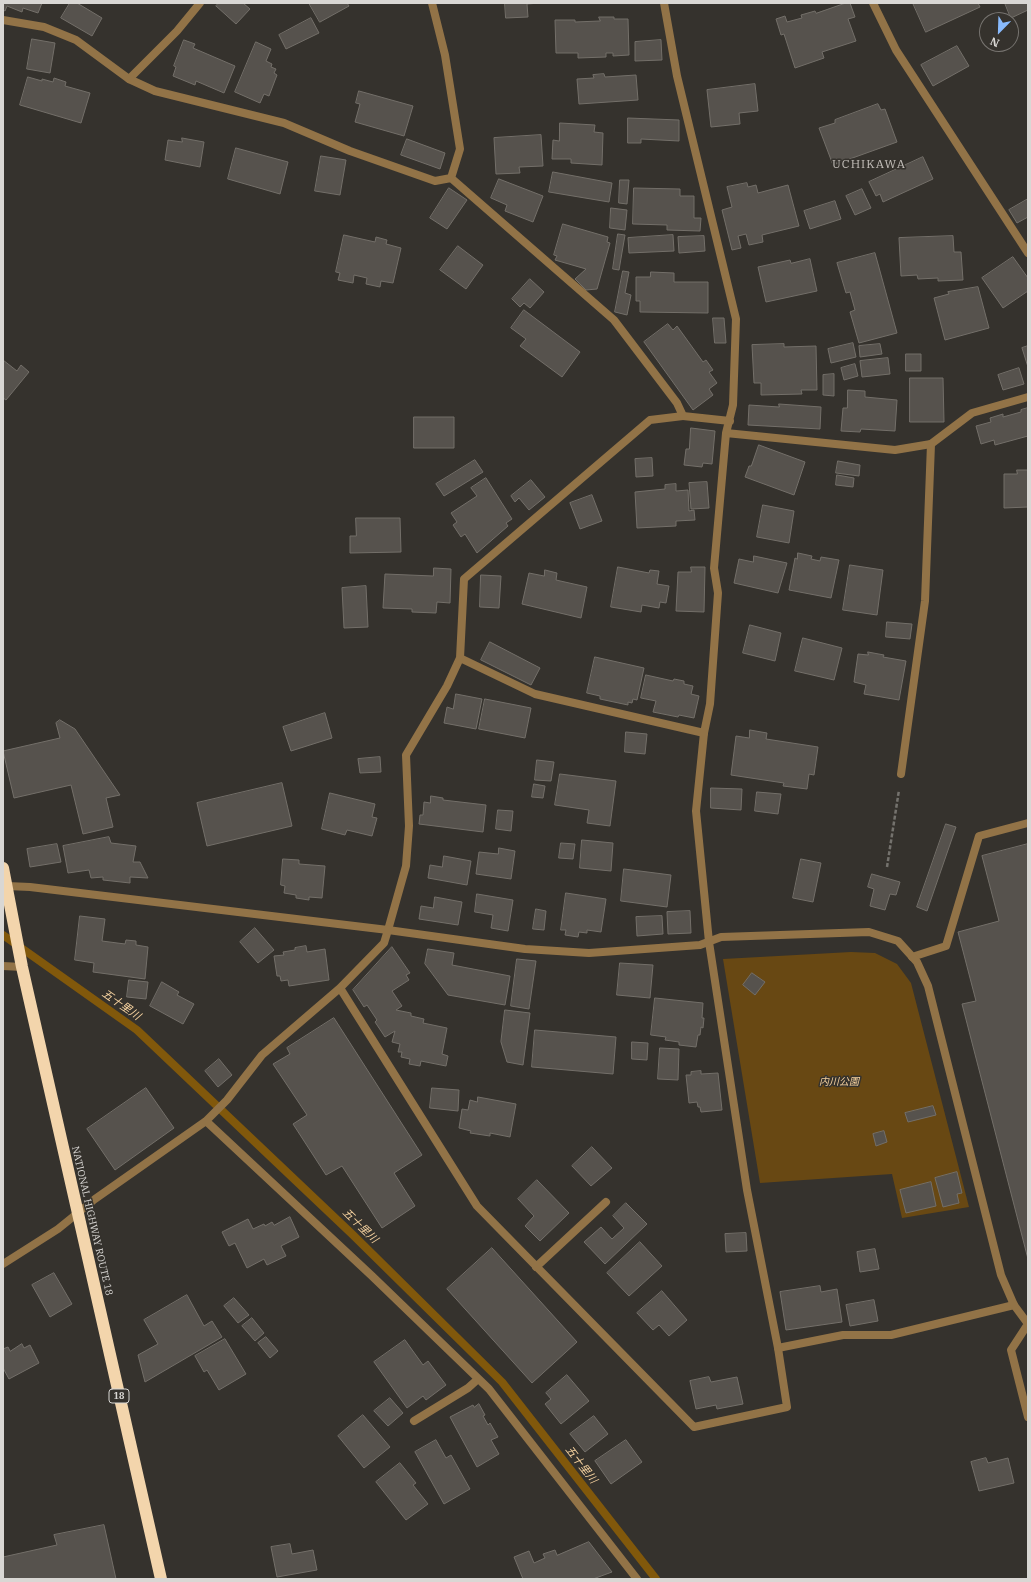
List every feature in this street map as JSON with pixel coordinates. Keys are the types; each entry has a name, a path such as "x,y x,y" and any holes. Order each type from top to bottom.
{"highway":[{"name":"NATIONAL HIGHWAY ROUTE 18","path":"3,868 22,967 161,1579"}],"street":[{"path":"129,79 177,31 200,3"},
{"path":"432,3 445,55 460,149 451,178"},
{"path":"340,988 476,1206 694,1428 787,1407 778,1348 747,1190 709,942 696,811 704,733 710,704 718,593 714,568 726,433 733,405 736,319 677,76 664,3"},
{"path":"873,3 896,50 1028,253"},
{"path":"3,20 44,27 76,40 129,79 155,91 284,122 350,151 435,181 451,178"},
{"path":"451,178 614,320 677,403 683,416"},
{"path":"726,433 895,450 931,444 972,413 1028,397"},
{"path":"3,1264 58,1229 95,1198 208,1119 227,1100 262,1055 340,988 384,943 406,866 409,826 406,755 447,686 460,658 464,579 650,420 683,416 730,421"},
{"path":"901,774 925,601 931,444"},
{"path":"460,658 535,694 704,733"},
{"path":"912,957 946,946 979,836 1028,823"},
{"path":"7,886 30,887 388,930 525,949 589,953 700,945 721,937 869,932 898,941 917,962 928,986 1000,1275 1014,1305 1028,1324 1011,1350 1028,1417"},
{"path":"3,966 22,967"},
{"path":"208,1119 489,1390 637,1579"},
{"path":"536,1267 606,1202"},
{"path":"778,1348 843,1335 891,1335 1014,1305"},
{"path":"414,1421 468,1388 478,1379"}],"path":[{"path":"887,867 901,774"}],"green space":[{"name":"内川公園","path":"851,952 875,953 897,964 911,983 969,1207 902,1218 892,1174 760,1183 723,959"}],"building":[{"path":"3,3 42,3 38,13 23,8 22,12 7,6 5,11 3,10"},
{"path":"70,3 77,3 102,18 92,36 61,18"},
{"path":"219,3 243,3 250,9 236,24 216,6"},
{"path":"309,3 347,3 349,6 320,22"},
{"path":"505,3 540,3 527,4 528,17 506,18"},
{"path":"850,3 855,17 848,19 856,41 822,52 824,58 795,68 784,34 781,35 776,19 785,16 787,22 802,18 801,15 815,11 816,13"},
{"path":"913,3 978,3 980,7 926,32"},
{"path":"1005,3 1028,3 1028,10 1019,14 1019,12 1009,12"},
{"path":"599,17 628,19 629,55 613,56 613,53 606,53 606,57 578,58 578,53 556,53 555,20 575,20 575,22 600,21"},
{"path":"311,18 319,33 286,49 279,35"},
{"path":"32,39 55,43 50,73 27,69"},
{"path":"184,40 195,44 193,48 235,66 224,93 196,81 195,85 173,76 176,67 174,66"},
{"path":"661,40 662,60 635,61 635,42"},
{"path":"256,42 271,49 266,61 272,64 271,67 276,69 274,73 277,75 269,96 264,94 260,103 235,92"},
{"path":"957,46 969,66 933,86 921,65"},
{"path":"604,74 605,77 636,75 638,100 579,104 577,79 594,78 593,75"},
{"path":"28,77 53,82 54,78 66,82 65,86 90,93 81,123 20,105"},
{"path":"755,84 758,111 739,113 740,124 711,127 707,90"},
{"path":"359,91 413,106 404,136 355,122 360,104 356,103"},
{"path":"878,104 881,110 885,109 897,142 833,165 819,128 835,123 835,120"},
{"path":"628,118 679,120 679,141 641,139 641,143 628,143"},
{"path":"560,123 595,125 594,132 603,133 602,165 571,163 571,159 552,159 553,140 559,141"},
{"path":"541,135 543,166 519,167 520,173 496,174 494,138"},
{"path":"182,138 204,142 200,167 165,160 168,140 182,142"},
{"path":"407,139 445,153 440,169 401,155"},
{"path":"236,148 288,162 280,194 228,179"},
{"path":"321,156 346,160 340,195 315,191"},
{"path":"923,157 933,179 883,202 880,194 876,196 869,182"},
{"path":"553,172 612,183 609,202 549,192"},
{"path":"499,179 543,196 533,222 505,211 507,205 491,198"},
{"path":"620,180 629,180 627,204 619,203"},
{"path":"747,183 748,187 756,185 758,193 788,185 799,226 762,235 763,242 749,245 746,234 738,236 741,248 732,250 722,210 732,207 727,187"},
{"path":"449,188 467,200 447,229 430,218"},
{"path":"634,188 680,189 680,196 694,196 694,218 701,218 700,231 667,230 667,225 633,224"},
{"path":"862,189 871,208 855,215 846,196"},
{"path":"1028,199 1028,217 1017,223 1009,210"},
{"path":"835,201 841,219 810,229 804,211"},
{"path":"611,208 627,210 625,230 610,228"},
{"path":"563,224 608,237 607,242 610,243 597,289 586,290 575,279 586,269 555,260 557,256 554,255"},
{"path":"618,234 625,235 619,270 613,269"},
{"path":"344,235 375,242 376,237 387,240 386,244 401,248 393,283 381,281 380,287 366,284 367,278 354,275 353,283 338,280 340,273 336,272"},
{"path":"673,235 674,251 629,253 628,238"},
{"path":"704,236 705,251 679,253 678,237"},
{"path":"953,236 954,252 961,252 963,280 938,281 938,278 918,279 917,275 901,276 899,238"},
{"path":"458,246 483,265 466,289 440,270"},
{"path":"875,253 897,333 859,343 850,312 855,310 850,292 846,293 837,263"},
{"path":"1013,257 1028,278 1028,291 1003,308 982,278"},
{"path":"810,259 817,291 766,302 758,267 790,260 791,263"},
{"path":"623,271 629,272 625,293 631,295 627,315 615,312"},
{"path":"651,272 674,273 674,282 708,282 708,313 640,312 640,301 636,301 636,277 650,277"},
{"path":"530,279 544,292 530,308 524,303 520,307 512,299"},
{"path":"978,287 989,328 945,340 934,298 949,294 948,292"},
{"path":"524,310 580,352 562,377 520,346 526,339 511,328"},
{"path":"713,318 724,318 726,343 715,343"},
{"path":"668,324 673,330 677,326 703,362 706,360 713,370 709,372 717,383 709,389 713,395 693,410 644,342"},
{"path":"853,343 856,357 831,363 828,349"},
{"path":"784,344 784,347 816,346 817,390 801,390 802,394 761,395 761,383 754,383 752,345"},
{"path":"880,344 882,354 860,357 859,346"},
{"path":"1028,346 1028,367 1022,348"},
{"path":"906,354 921,354 921,371 906,371"},
{"path":"888,358 890,374 862,377 860,361"},
{"path":"3,360 17,371 21,365 29,372 6,400 3,398"},
{"path":"855,364 858,376 844,380 841,368"},
{"path":"1019,368 1024,384 1003,390 998,375"},
{"path":"834,374 834,396 823,395 823,375"},
{"path":"910,378 943,378 944,422 910,422"},
{"path":"848,390 865,391 865,397 897,400 895,431 861,429 860,432 841,431 843,408 847,408"},
{"path":"779,404 821,407 820,429 748,425 749,405 779,407"},
{"path":"1028,408 1028,436 995,445 994,440 981,444 976,426 991,422 990,418 1003,414 1003,417 1021,412 1021,410"},
{"path":"414,417 454,417 454,448 414,448"},
{"path":"691,428 715,431 712,464 703,463 702,467 684,465 686,449 689,449"},
{"path":"759,445 805,462 794,495 745,477"},
{"path":"652,458 653,476 636,477 635,459"},
{"path":"475,460 483,472 444,496 436,484"},
{"path":"838,461 860,465 859,476 836,473"},
{"path":"1017,470 1028,470 1028,507 1004,508 1004,474 1017,474"},
{"path":"837,475 854,478 853,487 836,485"},
{"path":"486,478 512,519 506,523 508,526 477,553 465,534 461,537 453,525 457,522 451,513 477,496 471,488"},
{"path":"531,480 545,497 529,510 519,498 515,502 511,496"},
{"path":"707,482 709,508 691,509 689,483"},
{"path":"676,484 676,491 688,490 689,511 694,510 695,520 676,521 676,526 637,528 635,492 665,489 665,485"},
{"path":"592,495 602,521 580,529 570,503"},
{"path":"763,505 794,511 789,543 757,537"},
{"path":"356,518 400,518 401,552 350,553 350,536 356,536"},
{"path":"798,553 812,556 811,559 820,561 821,557 839,560 831,598 789,590 795,558 797,559"},
{"path":"754,556 787,563 778,593 734,583 739,559 753,562"},
{"path":"850,565 883,570 877,615 843,610"},
{"path":"618,567 649,573 650,570 659,571 657,584 669,586 666,603 660,602 659,608 642,605 641,612 611,607"},
{"path":"691,567 705,567 704,612 676,611 678,572 691,572"},
{"path":"434,568 451,569 450,603 437,602 436,613 412,612 412,609 383,608 385,574 433,576"},
{"path":"545,570 557,573 556,580 587,587 581,618 522,604 529,573 544,576"},
{"path":"481,575 501,576 499,608 480,607"},
{"path":"366,586 368,627 344,628 342,588"},
{"path":"887,622 912,624 910,639 886,637"},
{"path":"750,625 781,633 775,661 743,653"},
{"path":"803,638 842,648 834,680 795,671"},
{"path":"490,642 540,668 531,685 481,660"},
{"path":"868,652 884,655 883,657 906,661 899,700 864,694 866,685 854,682 858,654 868,655"},
{"path":"595,657 644,668 637,700 633,699 632,703 628,702 628,705 600,699 600,696 587,693"},
{"path":"646,675 673,681 674,679 684,681 684,684 693,686 691,694 699,696 694,718 679,715 678,717 653,712 656,701 641,698"},
{"path":"456,694 482,699 476,729 444,723 447,707 453,709"},
{"path":"485,699 531,708 525,738 479,729"},
{"path":"325,713 332,738 291,751 283,727"},
{"path":"60,720 75,729 120,795 106,798 113,827 83,834 71,785 14,798 3,751 60,738 56,723"},
{"path":"750,730 767,733 766,739 818,747 814,775 809,774 807,789 783,786 784,783 731,775 736,736 749,738"},
{"path":"626,732 647,734 645,754 625,752"},
{"path":"380,757 381,772 360,773 358,759"},
{"path":"537,760 554,762 551,781 535,780"},
{"path":"560,774 616,781 610,826 587,823 589,810 555,805"},
{"path":"282,783 292,826 207,846 197,803"},
{"path":"534,784 545,786 543,798 532,797"},
{"path":"711,788 742,789 741,810 711,808"},
{"path":"757,792 781,794 778,814 755,811"},
{"path":"330,793 375,804 372,817 377,818 372,836 347,830 345,835 322,829"},
{"path":"431,796 443,798 443,800 486,805 483,832 419,824 420,815 423,815 424,802 430,803"},
{"path":"498,810 513,811 511,831 496,829"},
{"path":"946,824 956,827 927,911 917,907"},
{"path":"109,837 111,843 136,846 133,862 140,862 148,878 130,877 130,883 103,880 103,877 91,878 89,870 68,873 63,846"},
{"path":"582,840 613,843 611,871 580,868"},
{"path":"561,843 575,844 573,859 559,858"},
{"path":"57,844 61,862 30,867 27,849"},
{"path":"1028,844 1028,1259 962,1004 976,1001 958,932 999,921 982,856"},
{"path":"499,848 515,851 511,879 476,874 479,852 498,854"},
{"path":"444,856 471,861 467,885 428,878 430,865 442,867"},
{"path":"283,859 299,860 299,864 325,866 322,898 309,897 309,900 296,898 296,895 284,893 285,886 281,885"},
{"path":"801,859 821,863 813,902 793,898"},
{"path":"624,869 671,875 667,907 621,901"},
{"path":"872,874 900,882 896,895 890,894 885,910 870,906 874,889 868,887"},
{"path":"566,893 606,899 601,932 587,930 587,933 579,932 578,937 565,935 566,930 561,930"},
{"path":"477,894 513,900 508,931 491,928 493,915 475,912"},
{"path":"435,897 462,902 458,925 419,919 421,906 433,908"},
{"path":"536,909 546,911 544,930 533,929"},
{"path":"690,911 691,933 668,934 667,912"},
{"path":"80,916 105,919 102,941 125,944 126,940 136,941 136,945 148,947 145,979 93,972 94,963 75,960"},
{"path":"662,916 663,934 637,936 636,917"},
{"path":"255,928 274,950 258,963 240,942"},
{"path":"306,946 307,952 325,949 329,980 289,986 288,980 281,981 280,976 277,976 274,956 284,955 283,952"},
{"path":"392,947 410,973 406,975 409,980 392,991 402,1006 396,1010 411,1013 411,1016 424,1019 423,1023 447,1028 442,1054 448,1056 446,1066 421,1061 420,1066 409,1064 410,1059 401,1057 402,1052 398,1052 400,1044 392,1042 395,1031 385,1037 375,1022 377,1020 367,1005 364,1007 353,990"},
{"path":"428,949 454,953 452,965 510,976 505,1005 448,995 425,964"},
{"path":"517,959 536,961 529,1009 511,1006"},
{"path":"620,963 653,965 650,998 617,995"},
{"path":"752,973 765,982 755,995 743,985"},
{"path":"129,980 148,982 146,999 127,997"},
{"path":"162,982 179,992 177,995 194,1004 183,1024 150,1006"},
{"path":"655,998 703,1003 703,1028 701,1027 700,1035 698,1035 696,1047 679,1045 679,1042 665,1040 666,1037 651,1035"},
{"path":"505,1010 530,1013 523,1065 507,1062 501,1042"},
{"path":"334,1018 422,1155 394,1173 415,1206 382,1228 342,1166 326,1175 293,1124 307,1115 273,1064 290,1054 287,1048"},
{"path":"535,1030 616,1037 613,1074 532,1067"},
{"path":"632,1042 648,1043 647,1060 632,1059"},
{"path":"660,1048 679,1049 678,1080 658,1079"},
{"path":"219,1059 232,1075 218,1087 205,1071"},
{"path":"701,1071 701,1074 718,1073 722,1110 701,1112 697,1102 689,1103 686,1075 691,1075 691,1072"},
{"path":"146,1088 174,1128 115,1170 87,1129"},
{"path":"432,1088 459,1090 458,1111 430,1108"},
{"path":"478,1097 516,1104 510,1137 490,1133 490,1136 470,1133 471,1131 459,1128 462,1109 468,1110 470,1100 477,1102"},
{"path":"933,1106 936,1115 908,1122 905,1113"},
{"path":"884,1131 887,1142 876,1146 873,1134"},
{"path":"592,1147 612,1168 591,1186 572,1166"},
{"path":"957,1172 962,1193 957,1194 959,1203 943,1207 935,1178"},
{"path":"537,1180 569,1213 540,1241 525,1226 534,1216 518,1199"},
{"path":"931,1182 936,1206 906,1213 900,1190"},
{"path":"626,1203 647,1224 605,1264 584,1242 601,1227 612,1239 624,1228 613,1216"},
{"path":"290,1217 299,1237 281,1246 286,1256 267,1265 264,1259 247,1268 235,1243 229,1246 222,1232 248,1219 253,1229 264,1224 265,1226 272,1222 274,1225"},
{"path":"746,1233 747,1251 726,1252 725,1234"},
{"path":"640,1242 662,1266 629,1296 607,1273"},
{"path":"492,1248 577,1342 532,1383 447,1289"},
{"path":"875,1249 879,1269 860,1272 857,1252"},
{"path":"54,1273 72,1304 50,1317 32,1285"},
{"path":"820,1286 821,1292 837,1289 842,1322 786,1330 780,1292"},
{"path":"662,1291 687,1320 669,1336 659,1325 653,1330 637,1313"},
{"path":"187,1295 204,1326 212,1321 222,1337 145,1382 138,1355 158,1344 144,1320"},
{"path":"234,1298 249,1315 238,1323 224,1306"},
{"path":"874,1300 878,1321 850,1326 846,1305"},
{"path":"252,1318 264,1333 255,1341 242,1326"},
{"path":"266,1337 278,1351 270,1358 258,1343"},
{"path":"225,1339 246,1374 219,1390 207,1370 204,1372 195,1356"},
{"path":"405,1340 423,1365 428,1361 446,1385 426,1400 423,1396 407,1408 374,1362"},
{"path":"22,1344 24,1348 30,1345 39,1363 9,1379 3,1368 3,1349 8,1347 10,1351"},
{"path":"567,1375 589,1401 561,1424 545,1404 551,1399 546,1393"},
{"path":"709,1377 711,1382 737,1377 743,1404 717,1409 716,1405 696,1409 690,1381"},
{"path":"390,1398 403,1413 388,1426 374,1411"},
{"path":"479,1404 488,1425 490,1423 498,1437 491,1440 499,1454 477,1467 450,1417 473,1405 474,1407"},
{"path":"363,1415 390,1447 364,1468 338,1436"},
{"path":"594,1416 608,1434 585,1452 570,1434"},
{"path":"436,1440 446,1458 451,1455 470,1489 444,1504 415,1452"},
{"path":"626,1440 642,1462 611,1484 595,1461"},
{"path":"986,1458 988,1463 1008,1458 1014,1483 979,1491 971,1462"},
{"path":"400,1463 416,1483 413,1485 428,1504 406,1520 376,1482"},
{"path":"104,1525 116,1579 3,1579 3,1557 57,1545 54,1535"},
{"path":"589,1542 612,1572 593,1579 523,1579 514,1557 529,1551 534,1563 545,1558 543,1554 555,1550 557,1555"},
{"path":"290,1544 292,1554 313,1550 317,1570 277,1577 271,1547"}],"waterway":[{"name":"五十里川","path":"3,935 137,1030 352,1234 502,1382 656,1579"}],"district":[{"name":"UCHIKAWA","path":"869,165"}]}
